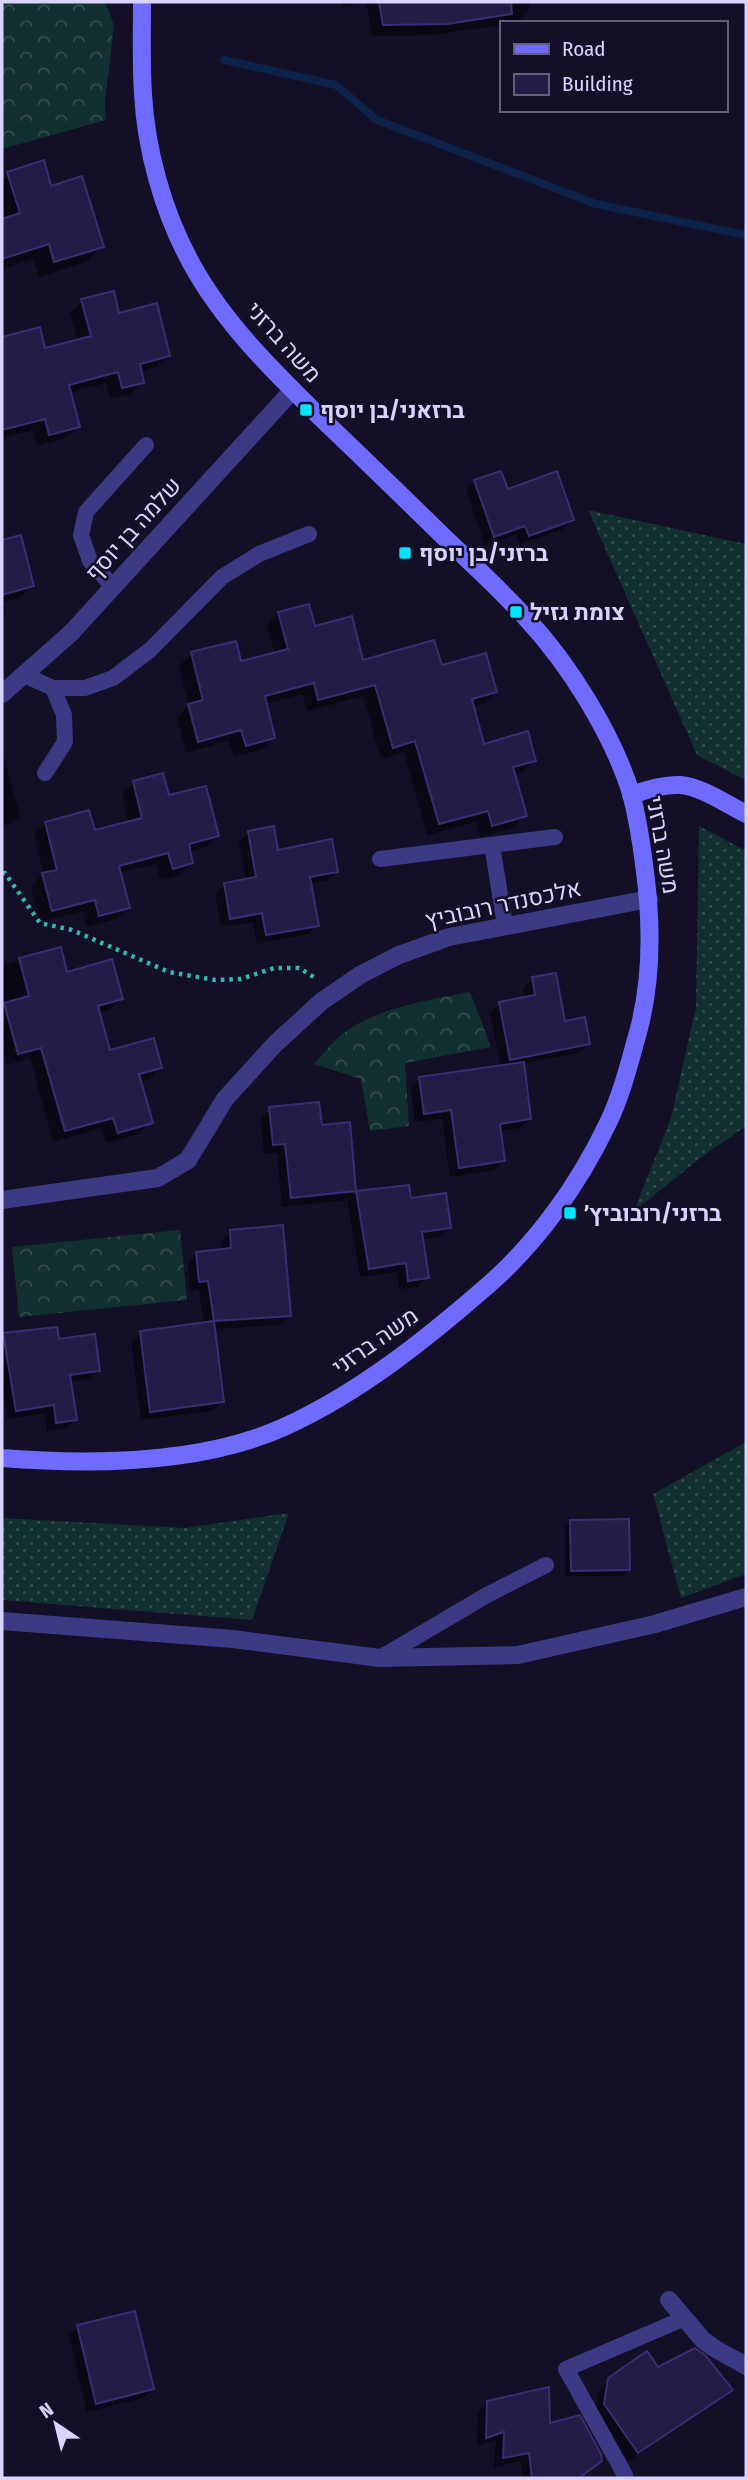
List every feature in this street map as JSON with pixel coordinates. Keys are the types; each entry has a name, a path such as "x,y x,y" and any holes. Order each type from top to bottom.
{"street":[{"name":"משה ברזני","path":"2,1458 88,1463 152,1458 241,1443 284,1427 360,1384 413,1347 506,1269 542,1228 577,1181 610,1120 646,1005 651,937 649,899 631,795 617,757 577,686 529,620 274,374 213,298 190,261 172,220 152,152 144,110 142,2"},
{"name":"שלמה בן יוסף","path":"2,694 71,633 292,391"},
{"path":"631,795 655,787 682,785 709,794 746,814"},
{"name":"אלכסנדר רובוביץ","path":"2,1200 158,1178 188,1160 225,1099 275,1044 337,991 360,975 399,955 449,937 649,899"},
{"path":"2,1621 233,1639 380,1658 518,1655 655,1624 746,1597"},
{"path":"668,2300 714,2348 746,2366"}],"lane":[{"path":"113,587 90,561 81,535 86,512 146,445"},
{"path":"24,675 53,688 85,688 113,678 150,650 222,577 258,554 309,534"},
{"path":"45,774 65,742 64,715 53,688"},
{"path":"380,859 555,837"},
{"path":"492,845 505,925"},
{"path":"380,1658 487,1595 547,1565"},
{"path":"625,2475 566,2369 685,2318"}],"path":[{"path":"2,873 5,873 40,923 72,930 169,972 215,980 241,979 274,968 299,968 337,991"}],"green space":[{"path":"2,2 105,2 114,25 105,101 106,120 2,149"},
{"path":"588,510 746,544 746,780 697,755"},
{"path":"699,826 746,851 746,1126 634,1211 671,1118 696,1007"},
{"path":"470,992 491,1047 405,1063 409,1126 370,1131 361,1079 314,1064 340,1036 368,1018 402,1006"},
{"path":"180,1230 187,1300 19,1317 12,1247"},
{"path":"746,1442 746,1574 681,1598 653,1494"},
{"path":"289,1513 252,1620 2,1600 2,1518 185,1528"}],"building":[{"path":"379,2 511,2 512,14 447,24 383,25"},
{"path":"44,160 51,186 82,176 104,247 54,262 49,244 2,259 2,219 20,213 7,172"},
{"path":"114,291 119,313 157,303 170,356 140,364 144,383 122,388 118,372 69,385 80,427 49,435 45,419 2,430 2,337 40,327 45,348 91,336 81,299"},
{"path":"501,471 508,489 557,471 574,520 529,536 525,526 494,537 474,480"},
{"path":"21,535 34,586 2,595 2,540"},
{"path":"309,604 315,626 352,616 363,660 434,640 442,665 486,653 497,692 472,699 484,744 528,731 536,761 513,767 527,816 492,826 488,811 439,824 415,741 393,748 375,685 318,700 314,683 265,696 275,738 246,746 241,730 198,742 188,704 203,700 191,652 236,641 241,661 288,649 278,612"},
{"path":"163,773 169,795 206,786 219,836 189,844 193,863 173,869 168,853 119,866 130,908 99,916 95,900 52,911 42,873 57,870 45,822 89,810 95,830 142,818 133,781"},
{"path":"274,826 278,850 332,839 338,872 310,877 319,926 266,935 262,913 230,919 224,883 256,877 248,831"},
{"path":"61,947 67,972 112,959 123,999 98,1006 110,1050 154,1038 162,1068 139,1074 153,1123 118,1133 113,1118 65,1131 41,1048 18,1054 4,1003 29,996 19,958"},
{"path":"556,973 565,1021 585,1017 590,1044 510,1060 499,1002 535,995 532,977"},
{"path":"524,1062 531,1119 500,1124 505,1161 459,1168 451,1110 424,1114 419,1077"},
{"path":"319,1102 322,1125 350,1122 356,1191 291,1198 285,1144 273,1145 269,1107"},
{"path":"409,1185 411,1198 446,1193 451,1228 422,1232 429,1278 408,1281 406,1263 369,1269 356,1191"},
{"path":"283,1225 291,1316 214,1321 208,1281 199,1282 196,1252 231,1248 230,1230"},
{"path":"214,1321 224,1402 150,1412 140,1331"},
{"path":"57,1327 59,1339 95,1334 100,1371 70,1375 77,1420 56,1423 54,1405 16,1411 3,1333"},
{"path":"629,1519 630,1570 571,1571 570,1520"},
{"path":"135,2311 154,2389 96,2404 77,2325"},
{"path":"695,2348 705,2355 733,2390 638,2453 604,2404 608,2378 647,2351 658,2367"},
{"path":"549,2387 550,2423 580,2415 601,2454 602,2461 579,2478 532,2478 529,2453 503,2458 504,2432 486,2438 487,2401"}],"waterway":[{"path":"224,60 336,85 377,120 596,204 746,235"}],"place":[{"name":"ברזאני/בן יוסף","path":"306,410"},
{"name":"ברזני/בן יוסף","path":"405,553"},
{"name":"צומת גזיל","path":"516,612"},
{"name":"ברזני/רובוביץ׳","path":"570,1213"}]}
